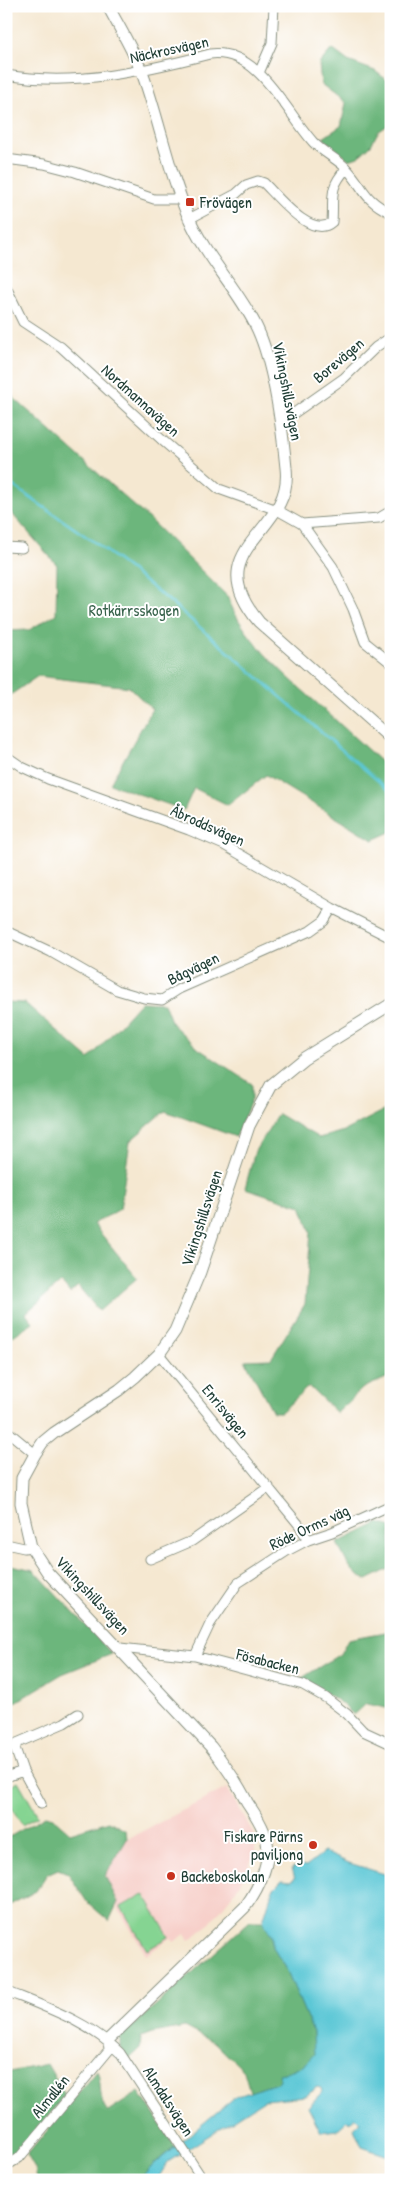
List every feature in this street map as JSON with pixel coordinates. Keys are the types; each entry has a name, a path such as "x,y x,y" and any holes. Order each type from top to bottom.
{"street":[{"name":"Vikingshillsvägen","path":"108,6 140,70 189,219 201,242 258,329 269,365 280,423 287,480 286,491 277,510 242,554 239,568 240,586 250,610 259,622 391,739"},
{"path":"259,73 272,43 274,6"},
{"path":"382,6 391,9"},
{"name":"Näckrosvägen","path":"6,75 46,79 93,77 140,70 220,53 233,55 259,73 280,97 313,142 346,168 368,200 391,214"},
{"path":"6,159 74,172 154,199 182,199"},
{"path":"189,219 236,194 246,185 258,181 264,183 307,224 318,227 327,226 332,222 332,192 338,178 346,168"},
{"name":"Nordmannavägen","path":"6,287 23,322 61,347 162,440 219,489 277,510 302,524"},
{"name":"Borevägen","path":"280,423 344,378 376,347 391,337"},
{"path":"302,524 379,518 391,510"},
{"path":"302,524 333,567 353,609 365,642 391,663"},
{"path":"6,547 22,548"},
{"name":"Åbroddsvägen","path":"6,756 22,768 48,779 188,830 224,846 332,908 391,938"},
{"name":"Bågvägen","path":"6,931 51,952 117,990 144,998 162,1000 179,988 310,932 324,922 332,908"},
{"name":"Vikingshillsvägen","path":"108,2040 245,1907 258,1888 265,1866 265,1834 230,1772 211,1747 48,1573 32,1547 23,1515 20,1491 22,1478 43,1442 54,1432 119,1390 159,1354 175,1331 192,1294 249,1126 272,1085 304,1058 389,1007"},
{"name":"Enrisvägen","path":"159,1354 269,1487 300,1526 308,1540"},
{"path":"6,1430 35,1454"},
{"path":"150,1560 192,1542 269,1487"},
{"name":"Röde Orms väg","path":"194,1656 210,1624 238,1583 287,1551 308,1540 390,1508"},
{"path":"6,1544 24,1548 32,1547"},
{"name":"Fösabacken","path":"120,1648 194,1656 303,1685 326,1698 347,1714 363,1730 391,1744"},
{"path":"41,1804 23,1771 15,1748 17,1744 78,1714"},
{"path":"6,1777 23,1771"},
{"path":"6,1990 58,2013 108,2040"},
{"name":"Almallén","path":"6,2166 19,2158 95,2064 109,2050 108,2040"},
{"name":"Almdalsvägen","path":"108,2040 120,2053 203,2180"}],"shaded area":[{"name":"Backeboskolan","path":"227,1788 255,1836 255,1853 236,1890 211,1922 190,1940 185,1934 174,1942 171,1938 146,1955 91,1863 127,1839"}],"green space":[{"path":"332,49 348,61 375,71 391,83 391,123 378,132 371,145 358,157 349,160 323,138 341,126 346,103 321,84 319,64"},
{"name":"Rotkärrsskogen","path":"6,391 149,519 228,597 245,630 271,661 391,771 391,832 373,840 266,775 228,805 194,788 184,810 110,784 152,709 129,687 38,676 6,698 6,631 29,630 56,614 57,565 6,507"},
{"path":"6,1002 25,1003 89,1059 141,1002 164,1003 172,1024 199,1049 252,1084 252,1098 236,1137 165,1111 130,1141 120,1209 93,1224 137,1278 99,1311 78,1286 70,1293 61,1282 26,1313 33,1322 6,1341"},
{"path":"391,1107 391,1376 363,1388 337,1413 309,1386 281,1412 273,1412 245,1360 271,1359 305,1304 311,1232 301,1206 245,1188 255,1151 278,1114 319,1138 344,1131"},
{"path":"379,1523 391,1527 391,1568 367,1580 352,1569 337,1543"},
{"path":"6,1564 34,1570 112,1654 62,1674 6,1708"},
{"path":"391,1631 391,1709 366,1704 354,1715 336,1699 302,1678 340,1654 348,1639"},
{"path":"18,1781 38,1816 22,1825 6,1798 6,1788"},
{"path":"45,1816 53,1818 70,1833 109,1821 126,1831 127,1839 105,1876 118,1902 109,1921 87,1902 68,1873 58,1869 47,1874 36,1891 8,1906 6,1905 6,1839"},
{"path":"144,1894 169,1937 147,1950 121,1907"},
{"path":"250,1921 263,1921 272,1937 272,1947 285,1966 313,2032 315,2054 299,2068 279,2074 280,2080 277,2083 250,2092 244,2071 214,2042 185,2027 141,2037 140,2049 129,2059 120,2047 120,2037"},
{"path":"47,2064 65,2095 17,2155 6,2160 6,2071 10,2072"},
{"path":"97,2070 102,2102 108,2112 139,2092 175,2146 153,2165 140,2180 37,2180 35,2169 27,2155"}],"water":[{"path":"324,1852 349,1863 391,1876 391,2157 362,2147 354,2129 360,2122 355,2117 350,2123 348,2120 337,2130 321,2132 308,2107 322,2092 321,2088 317,2087 306,2096 264,2100 168,2162 157,2180 140,2180 153,2165 235,2097 277,2083 280,2080 279,2074 299,2068 314,2054 313,2032 285,1966 272,1947 272,1937 263,1921 273,1889 282,1880 290,1881 295,1878 292,1868 300,1865 306,1866"}],"waterway":[{"path":"6,481 97,544 167,599 391,792"}],"place":[{"name":"Frövägen","path":"190,202"},
{"name":"Fiskare Pärns paviljong","path":"313,1845"},
{"name":"Backeboskolan","path":"171,1876"}]}
